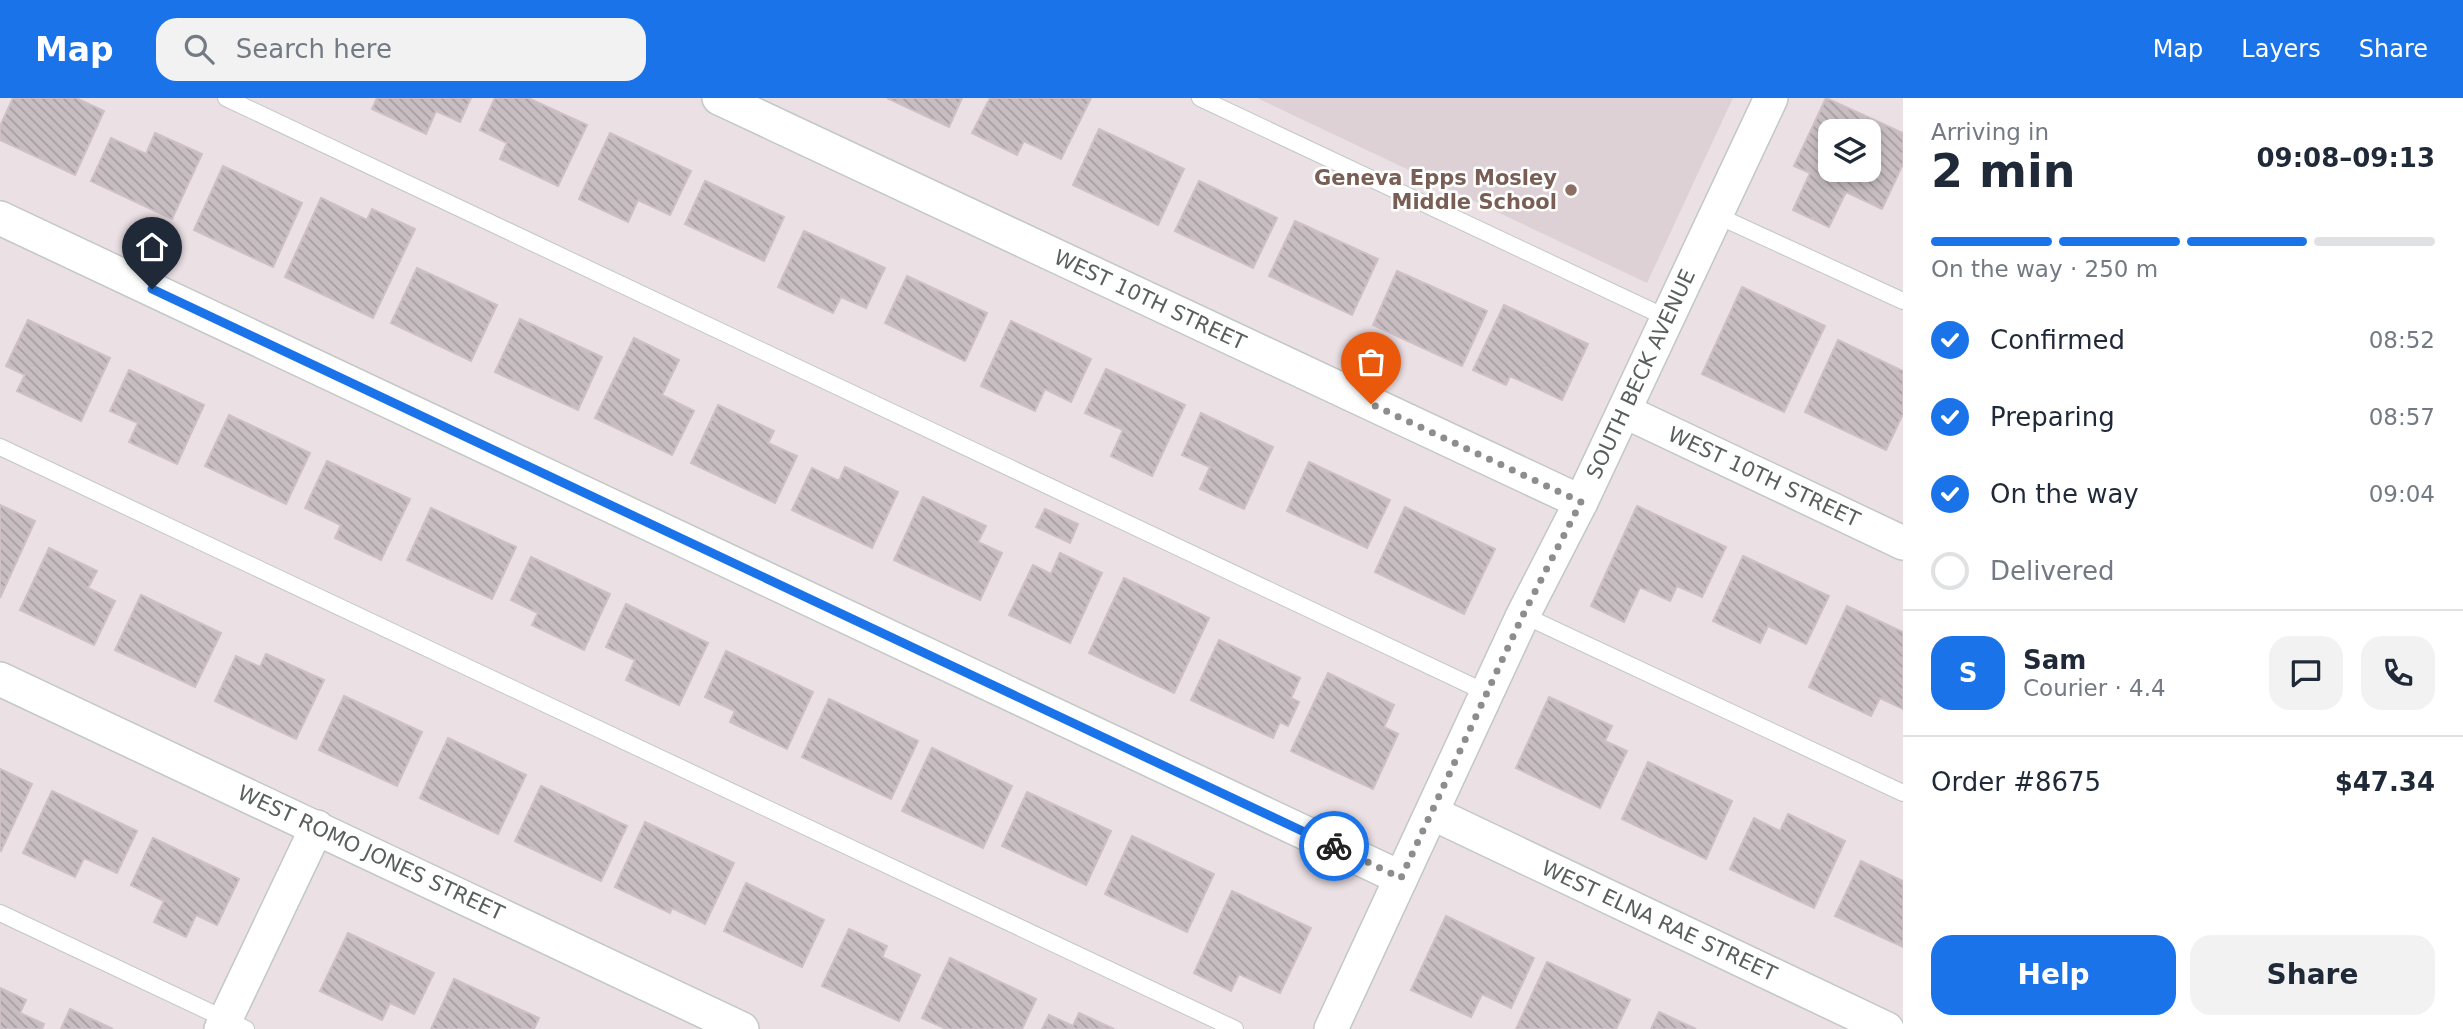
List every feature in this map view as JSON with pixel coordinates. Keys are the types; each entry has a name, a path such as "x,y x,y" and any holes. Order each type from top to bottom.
{"street":[{"name":"WEST 10TH STREET","path":"719,98 1581,502"},
{"name":"SOUTH BECK AVENUE","path":"1337,1024 1401,878 1523,615 1581,502 1771,98"},
{"path":"0,218 1401,878"},
{"name":"WEST 10TH STREET","path":"1624,411 1903,543"},
{"name":"WEST ROMO JONES STREET","path":"0,679 741,1029"},
{"name":"WEST ELNA RAE STREET","path":"1432,813 1887,1029"},
{"path":"231,1026 317,827"}],"lane":[{"path":"226,98 1487,693"},
{"path":"1200,98 1667,318"},
{"path":"1716,215 1903,301"},
{"path":"0,447 1236,1029"},
{"path":"1523,615 1903,793"},
{"path":"0,913 231,1026"}],"shaded area":[{"name":"Geneva Epps Mosley Middle School","path":"1257,98 1733,98 1647,283"}],"building":[{"path":"13,98 76,98 104,111 75,175 0,140 0,126"},
{"path":"377,98 471,98 460,122 436,111 426,134 372,109"},
{"path":"495,98 528,98 587,125 558,186 500,159 507,143 480,130"},
{"path":"887,98 962,98 949,127"},
{"path":"990,98 1091,98 1061,159 1024,141 1017,155 972,133"},
{"path":"1826,98 1872,119 1818,119 1818,182 1881,182 1881,123 1903,133 1903,164 1882,209 1846,192 1829,227 1793,210 1810,173 1794,166"},
{"path":"1099,129 1184,169 1158,225 1073,185"},
{"path":"155,133 202,154 172,219 91,181 111,138 146,154"},
{"path":"610,133 691,171 670,215 638,200 628,222 579,199"},
{"path":"223,166 302,203 273,267 194,230"},
{"path":"705,181 784,217 764,261 685,224"},
{"path":"1199,181 1277,218 1253,268 1175,231"},
{"path":"321,198 367,220 372,209 415,229 373,318 285,277"},
{"path":"1295,221 1378,259 1352,315 1269,276"},
{"path":"804,231 885,268 866,308 841,297 833,313 778,287"},
{"path":"417,268 497,305 471,361 391,323"},
{"path":"1397,271 1487,311 1462,366 1373,325"},
{"path":"907,276 987,313 965,361 885,323"},
{"path":"1742,287 1825,326 1784,412 1702,374"},
{"path":"1504,305 1588,344 1562,400 1510,376 1506,385 1473,370"},
{"path":"520,319 602,357 578,410 495,372"},
{"path":"28,320 110,358 81,421 17,391 25,375 6,366"},
{"path":"1011,321 1091,359 1071,402 1045,389 1035,411 981,386"},
{"path":"634,338 679,360 662,395 694,411 672,455 595,418"},
{"path":"1838,340 1903,371 1903,414 1886,450 1805,412"},
{"path":"1106,369 1185,405 1152,476 1111,456 1123,430 1085,413"},
{"path":"129,370 204,405 177,464 129,442 138,423 110,411"},
{"path":"718,405 774,431 768,443 797,456 775,503 691,463"},
{"path":"1201,413 1273,447 1244,509 1200,489 1210,467 1182,455"},
{"path":"229,415 310,453 286,504 205,466"},
{"path":"327,461 410,499 381,560 335,538 341,525 305,508"},
{"path":"1309,462 1390,500 1367,548 1287,511"},
{"path":"845,467 898,492 872,548 792,510 812,468 839,481"},
{"path":"923,497 986,526 978,542 1002,553 980,600 894,560"},
{"path":"0,505 35,521 0,598"},
{"path":"1637,506 1726,547 1702,597 1677,586 1670,601 1640,587 1624,622 1591,606"},
{"path":"1405,507 1495,549 1464,614 1375,572"},
{"path":"431,508 516,547 492,599 407,560"},
{"path":"1045,509 1078,524 1070,543 1036,527"},
{"path":"49,548 97,571 88,588 115,601 94,645 20,610"},
{"path":"1060,553 1102,573 1070,643 1009,615 1033,565 1051,574"},
{"path":"1743,556 1829,596 1806,644 1768,626 1760,643 1713,621"},
{"path":"531,557 610,594 584,650 532,625 538,613 511,600"},
{"path":"1124,578 1209,618 1174,693 1089,653"},
{"path":"141,595 221,633 195,687 115,650"},
{"path":"626,604 708,643 679,705 626,680 635,660 606,647"},
{"path":"1847,606 1903,632 1903,709 1880,698 1871,716 1809,687"},
{"path":"1219,640 1300,678 1291,698 1299,702 1288,726 1280,722 1273,738 1191,700"},
{"path":"726,651 813,692 787,749 730,722 735,711 705,697"},
{"path":"266,654 324,680 296,739 215,701 236,656 260,667"},
{"path":"1328,673 1394,705 1384,727 1398,734 1373,789 1291,751"},
{"path":"344,696 422,732 397,786 319,750"},
{"path":"1549,697 1612,726 1605,741 1627,751 1600,808 1516,768"},
{"path":"829,699 918,741 891,799 802,757"},
{"path":"448,738 526,775 498,834 420,798"},
{"path":"932,748 1012,786 983,848 902,811"},
{"path":"1648,762 1732,801 1706,859 1622,819"},
{"path":"0,769 32,784 1,851 0,850"},
{"path":"541,786 627,826 601,881 515,841"},
{"path":"52,791 137,831 117,873 84,858 75,877 23,853"},
{"path":"1027,792 1111,831 1086,885 1002,846"},
{"path":"1788,814 1845,841 1814,908 1730,869 1754,818 1780,831"},
{"path":"645,822 734,863 705,924 672,908 670,913 615,887"},
{"path":"1132,836 1214,874 1187,932 1105,894"},
{"path":"153,838 239,879 217,925 196,915 186,937 154,922 164,901 131,885"},
{"path":"1861,861 1903,881 1903,947 1835,916"},
{"path":"746,883 824,920 802,967 724,931"},
{"path":"1232,891 1311,928 1280,993 1239,974 1231,991 1194,973"},
{"path":"1446,916 1534,958 1511,1008 1482,994 1471,1017 1411,990"},
{"path":"849,929 887,946 882,957 920,975 899,1021 822,986"},
{"path":"348,933 434,973 414,1014 390,1003 382,1020 320,991"},
{"path":"950,958 1036,999 1022,1029 946,1029 922,1018"},
{"path":"1547,962 1630,1000 1616,1029 1516,1029"},
{"path":"454,979 539,1018 534,1029 431,1029"},
{"path":"0,988 26,1000 20,1013 44,1024 42,1029 0,1029"},
{"path":"70,1009 113,1029 61,1029"},
{"path":"1659,1012 1696,1029 1651,1029"},
{"path":"1079,1013 1114,1029 1042,1029 1049,1015 1073,1026"}],"way so far":[{"path":"1334,846 1401,878 1523,615 1581,502 1371,404"}],"place":[{"name":"Geneva Epps Mosley Middle School","path":"1571,190"}],"route":[{"path":"152,289 1334,846"}]}
